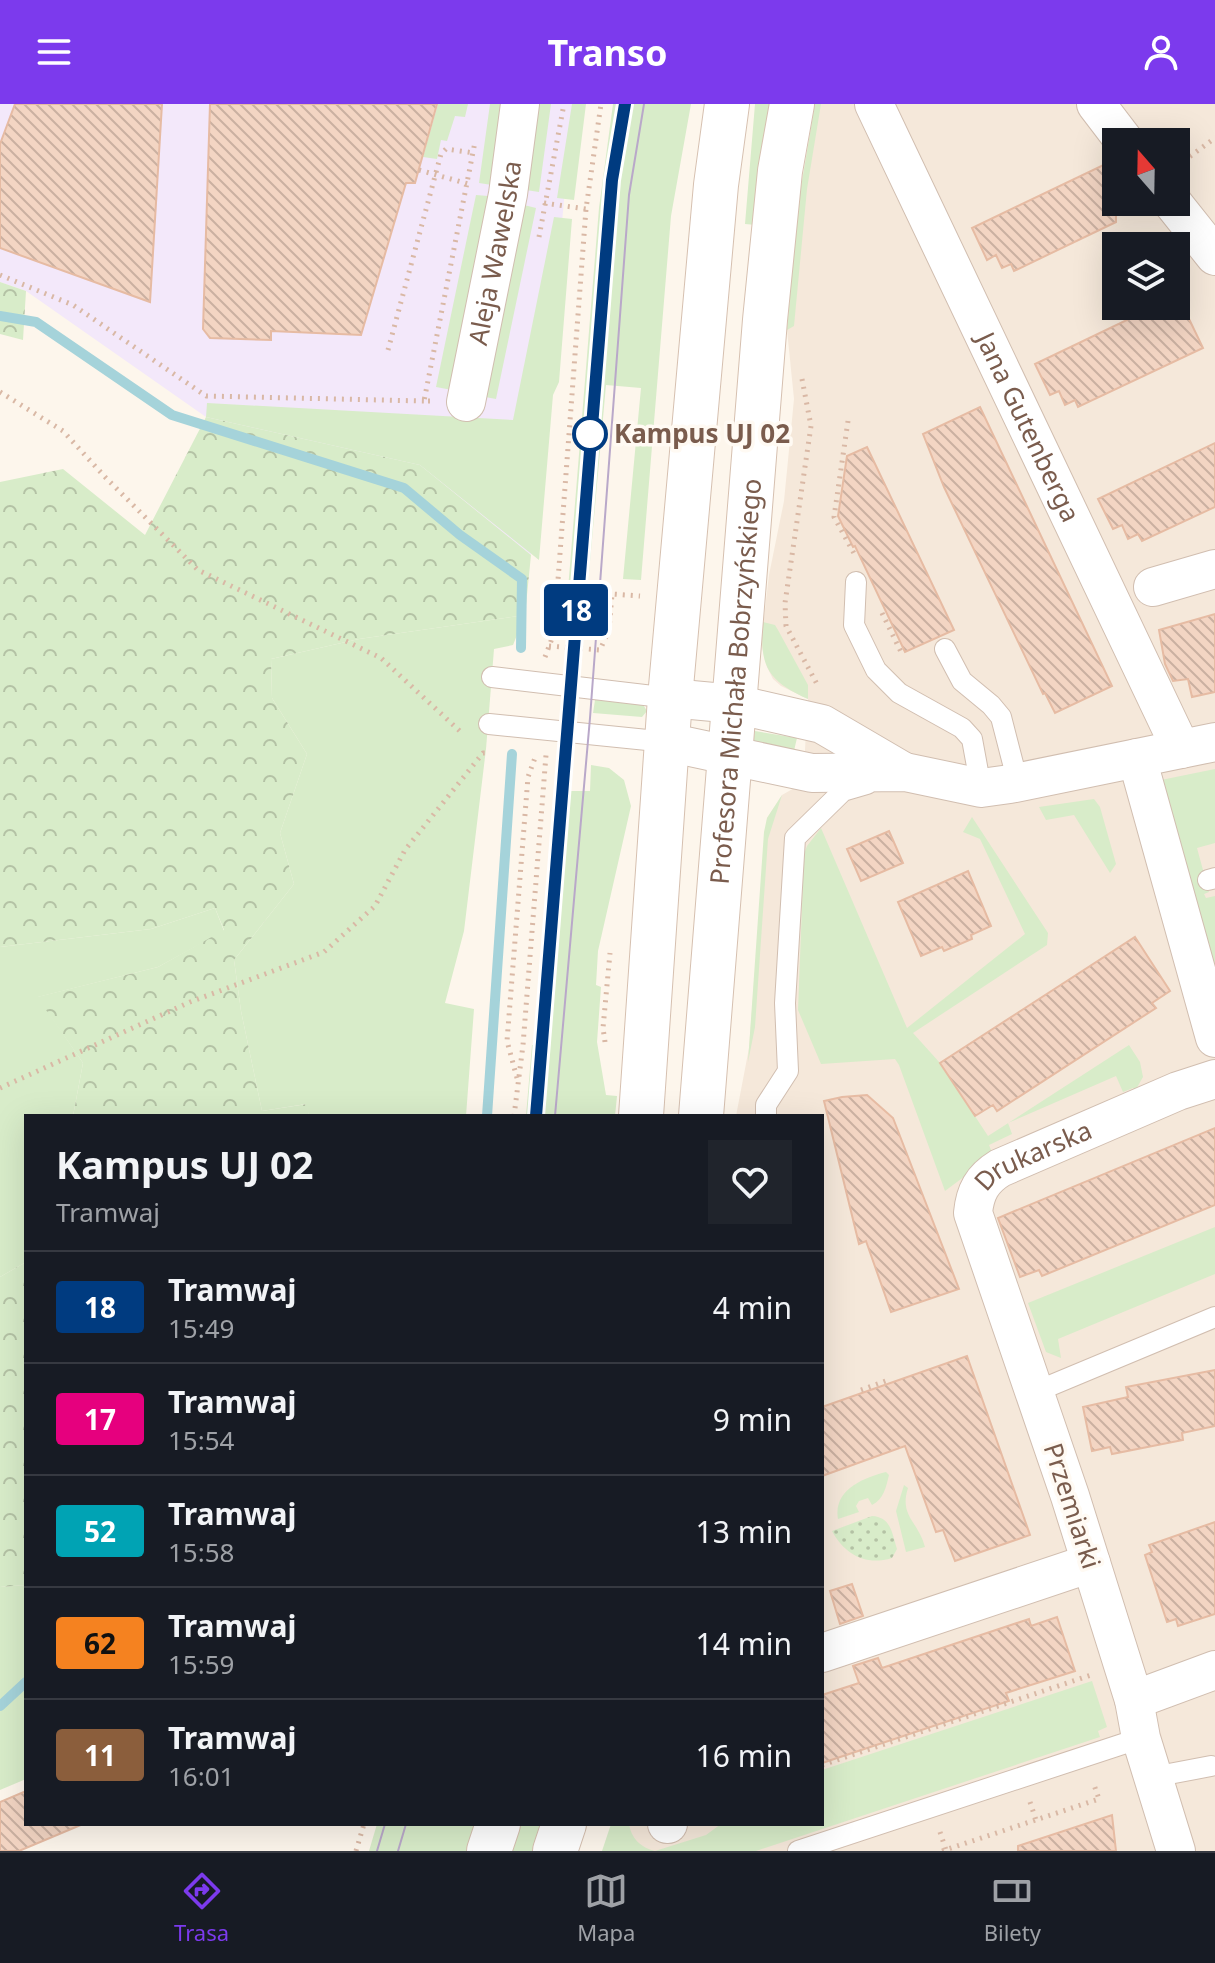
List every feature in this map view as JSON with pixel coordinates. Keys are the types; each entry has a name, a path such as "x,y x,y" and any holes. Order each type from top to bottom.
{"main road":[{"path":"641,1114 670,698 716,185 727,104"},
{"name":"Profesora Michała Bobrzyńskiego","path":"701,1114 766,305 780,171 792,104"},
{"path":"489,1851 497,1826"},
{"path":"555,1851 563,1826"}],"street":[{"name":"Aleja Wawelska","path":"466,402 508,194 520,104"},
{"name":"Jana Gutenberga","path":"874,104 1198,746"},
{"path":"1096,104 1114,128"},
{"path":"1183,216 1215,256"},
{"path":"1153,587 1215,569"},
{"path":"670,698 735,704 822,724 905,772"},
{"path":"667,742 812,773 905,772 999,785 1198,746"},
{"path":"1137,758 1215,1038"},
{"name":"Drukarska","path":"1009,1313 975,1226 973,1213 977,1190 989,1175 1178,1091 1215,1079"},
{"name":"Przemiarki","path":"1009,1313 1134,1700 1141,1738 1176,1851"},
{"path":"824,1652 1091,1563"},
{"path":"1134,1700 1215,1670"}],"lane":[{"path":"858,573 854,625 876,670 899,693 970,735 999,785"},
{"path":"945,649 962,681 1001,717 999,785"},
{"path":"492,677 670,698"},
{"path":"489,724 667,742"},
{"path":"766,1114 766,1105 788,1071 785,1003 795,838 843,791 905,772"},
{"path":"1035,1392 1215,1317"},
{"path":"798,1851 1141,1738"},
{"path":"1153,1777 1211,1766"}],"path":[{"name":"Aleja Wawelska","path":"547,204 564,104"},
{"path":"543,662 554,633 586,209 601,104"},
{"name":"Aleja Wawelska","path":"436,176 469,184 477,129"},
{"path":"1190,157 1215,138"},
{"path":"388,350 441,154 446,149 474,153"},
{"path":"419,170 436,176"},
{"path":"0,275 73,305 206,396 424,401"},
{"path":"800,368 811,426 785,603 786,626 820,690"},
{"path":"0,392 63,431 198,570 381,658 471,742"},
{"path":"848,421 834,517 858,573"},
{"path":"548,646 600,650 609,630 612,594 637,596"},
{"path":"878,603 907,664"},
{"path":"0,1088 190,1002 324,952 375,906 405,850 483,753 492,753 492,747"},
{"path":"527,754 555,755"},
{"path":"517,1078 507,1041 528,777 536,754"},
{"path":"514,1114 523,1045 546,755"},
{"path":"605,1044 603,1028 610,947"},
{"path":"861,1390 891,1379"},
{"path":"824,1764 1096,1674"},
{"path":"942,1851 1099,1799 1090,1770"},
{"path":"356,1851 363,1826"}],"shaded area":[{"path":"0,104 573,104 531,555 420,465 206,417 26,291 0,282"},
{"path":"815,104 1215,104 1215,1851 607,1851 616,1826 824,1826 824,1114 736,1114 749,1048 767,818 782,795 803,783 808,699 773,679 761,643 769,575 784,501 794,399 787,330 798,205"}],"green space":[{"path":"438,104 468,104 465,117 455,116 447,141 441,140 437,159 423,157"},
{"path":"490,104 503,104 492,185 479,183"},
{"path":"539,104 551,104 539,192 526,190"},
{"path":"572,104 586,104 574,200 557,198"},
{"path":"613,104 691,104 671,216 641,580 623,579 641,388 606,385 583,639 564,639 599,208"},
{"path":"755,104 774,104 756,225 745,224"},
{"path":"815,104 821,104 807,189 794,326 787,330 798,205"},
{"path":"476,195 488,196 452,390 436,387"},
{"path":"520,204 536,208 496,399 480,396"},
{"path":"554,217 572,219 559,382 553,395 539,560 420,465 206,417 207,403 513,420"},
{"path":"0,282 26,291 23,340 0,334"},
{"path":"206,417 420,465 531,555 525,615 359,639 271,659 272,698 307,754 280,833 294,884 234,960 241,1011 262,1111 307,1104 309,1114 73,1114 83,1063 37,997 158,967 224,930 215,908 151,929 0,947 0,482 63,469 145,535"},
{"path":"525,615 513,645 494,649 486,749 464,931 445,1003 474,1009 466,1114 308,1114 306,1104 262,1111 241,1011 234,960 294,884 280,833 307,754 272,698 271,659 359,639"},
{"path":"763,622 775,625 778,630 808,685 808,699 784,686 769,670 763,650"},
{"path":"595,700 642,703 647,711 642,717 593,713"},
{"path":"755,731 797,738 793,755 753,742"},
{"path":"591,765 609,768 624,780 631,806 598,951 596,985 601,987 597,1042 606,1095 617,1096 615,1114 526,1114 532,1045 550,1046 569,791 590,791"},
{"path":"1215,769 1215,843 1197,848 1209,892 1204,894 1206,898 1215,896 1215,997 1161,780"},
{"path":"782,795 768,839 755,1027 748,1062 764,832 767,818"},
{"path":"1094,799 1100,807 1116,864 1110,873 1074,815 1046,820 1039,807"},
{"path":"972,817 1048,933 1047,945 913,1033 940,1063 988,1136 1008,1123 1012,1134 989,1145 993,1155 945,1191 895,1059 821,1064 798,1010 804,854 821,828 907,1028 1025,934 980,839 963,832"},
{"path":"215,908 224,931 158,967 38,997 83,1063 73,1114 24,1114 24,1263 0,1277 0,947 151,929"},
{"path":"1129,1045 1140,1062 1143,1077 1135,1091 1133,1088 1123,1092 1116,1076 1008,1123"},
{"path":"1215,1227 1215,1274 1058,1339 1061,1358 1046,1352 1028,1303"},
{"path":"24,1263 24,1585 0,1587 0,1277"},
{"path":"886,1472 889,1475 879,1499 872,1505 868,1498 859,1501 856,1506 859,1512 838,1519 840,1500 845,1493 859,1482"},
{"path":"904,1485 908,1488 908,1512 925,1547 906,1552 896,1511"},
{"path":"872,1516 883,1519 890,1527 897,1549 892,1558 873,1561 857,1556 843,1546 832,1531"},
{"path":"24,1585 24,1780 0,1790 0,1587"},
{"path":"1092,1681 1107,1727 1098,1731 1100,1737 756,1851 655,1851 706,1835 718,1826 824,1826 824,1769"},
{"path":"376,1826 475,1826 468,1851 369,1851"},
{"path":"516,1826 544,1826 536,1851 509,1851"},
{"path":"610,1826 630,1826 632,1834 645,1847 655,1851 602,1851"}],"building":[{"path":"15,104 162,104 150,302 0,248 0,144"},
{"path":"210,104 437,104 415,183 406,183 361,335 271,331 271,340 210,338 203,329"},
{"path":"1102,166 1102,216 1116,216 1116,222 1014,271 1011,264 1002,268 996,255 987,260 972,228"},
{"path":"1127,320 1190,320 1203,348 1078,407 1075,400 1065,405 1059,391 1050,395 1035,364"},
{"path":"980,407 1112,686 1055,713 944,487 923,434"},
{"path":"1215,443 1215,507 1142,541 1138,534 1128,539 1122,525 1113,529 1098,499"},
{"path":"867,447 954,630 905,652 838,516 847,456"},
{"path":"1215,614 1215,692 1192,697 1188,679 1173,681 1165,664 1159,630"},
{"path":"889,831 903,863 861,881 847,849"},
{"path":"968,871 991,926 971,935 972,939 944,951 942,947 921,956 898,902"},
{"path":"1135,937 1170,991 1152,1003 1156,1008 997,1111 993,1105 975,1116 940,1063"},
{"path":"867,1095 893,1118 959,1289 891,1312 866,1241 859,1244 824,1101"},
{"path":"1215,1128 1215,1205 1042,1276 1039,1270 1020,1277 998,1218"},
{"path":"967,1356 1030,1535 955,1561 943,1530 936,1532 905,1446 824,1475 824,1406"},
{"path":"1215,1370 1215,1426 1182,1433 1183,1440 1112,1454 1110,1447 1092,1451 1083,1407 1128,1397 1126,1387"},
{"path":"1215,1522 1215,1614 1178,1626 1176,1619 1167,1622 1145,1555 1152,1552 1149,1545"},
{"path":"852,1584 863,1616 840,1624 830,1591"},
{"path":"1057,1617 1075,1671 1006,1693 1009,1701 824,1762 824,1694 859,1683 853,1666 878,1658 882,1668 1029,1619 1031,1626"},
{"path":"24,1792 24,1826 78,1826 19,1851 0,1851 0,1802"},
{"path":"1112,1815 1116,1851 1018,1851 1018,1846"}],"waterway":[{"path":"0,316 36,322 172,415 404,488 460,535 522,579 521,648"},
{"path":"487,1114 512,754"},
{"path":"0,1706 24,1684"}],"tram line":[{"path":"536,1114 612,180 625,104"},
{"name":"18","path":"536,1114 612,180 625,104"},
{"path":"555,1114 590,718 629,195 644,104"},
{"path":"377,1851 384,1826"},
{"path":"398,1851 405,1826"}],"place":[{"name":"Kampus UJ 02","path":"590,434"}]}
